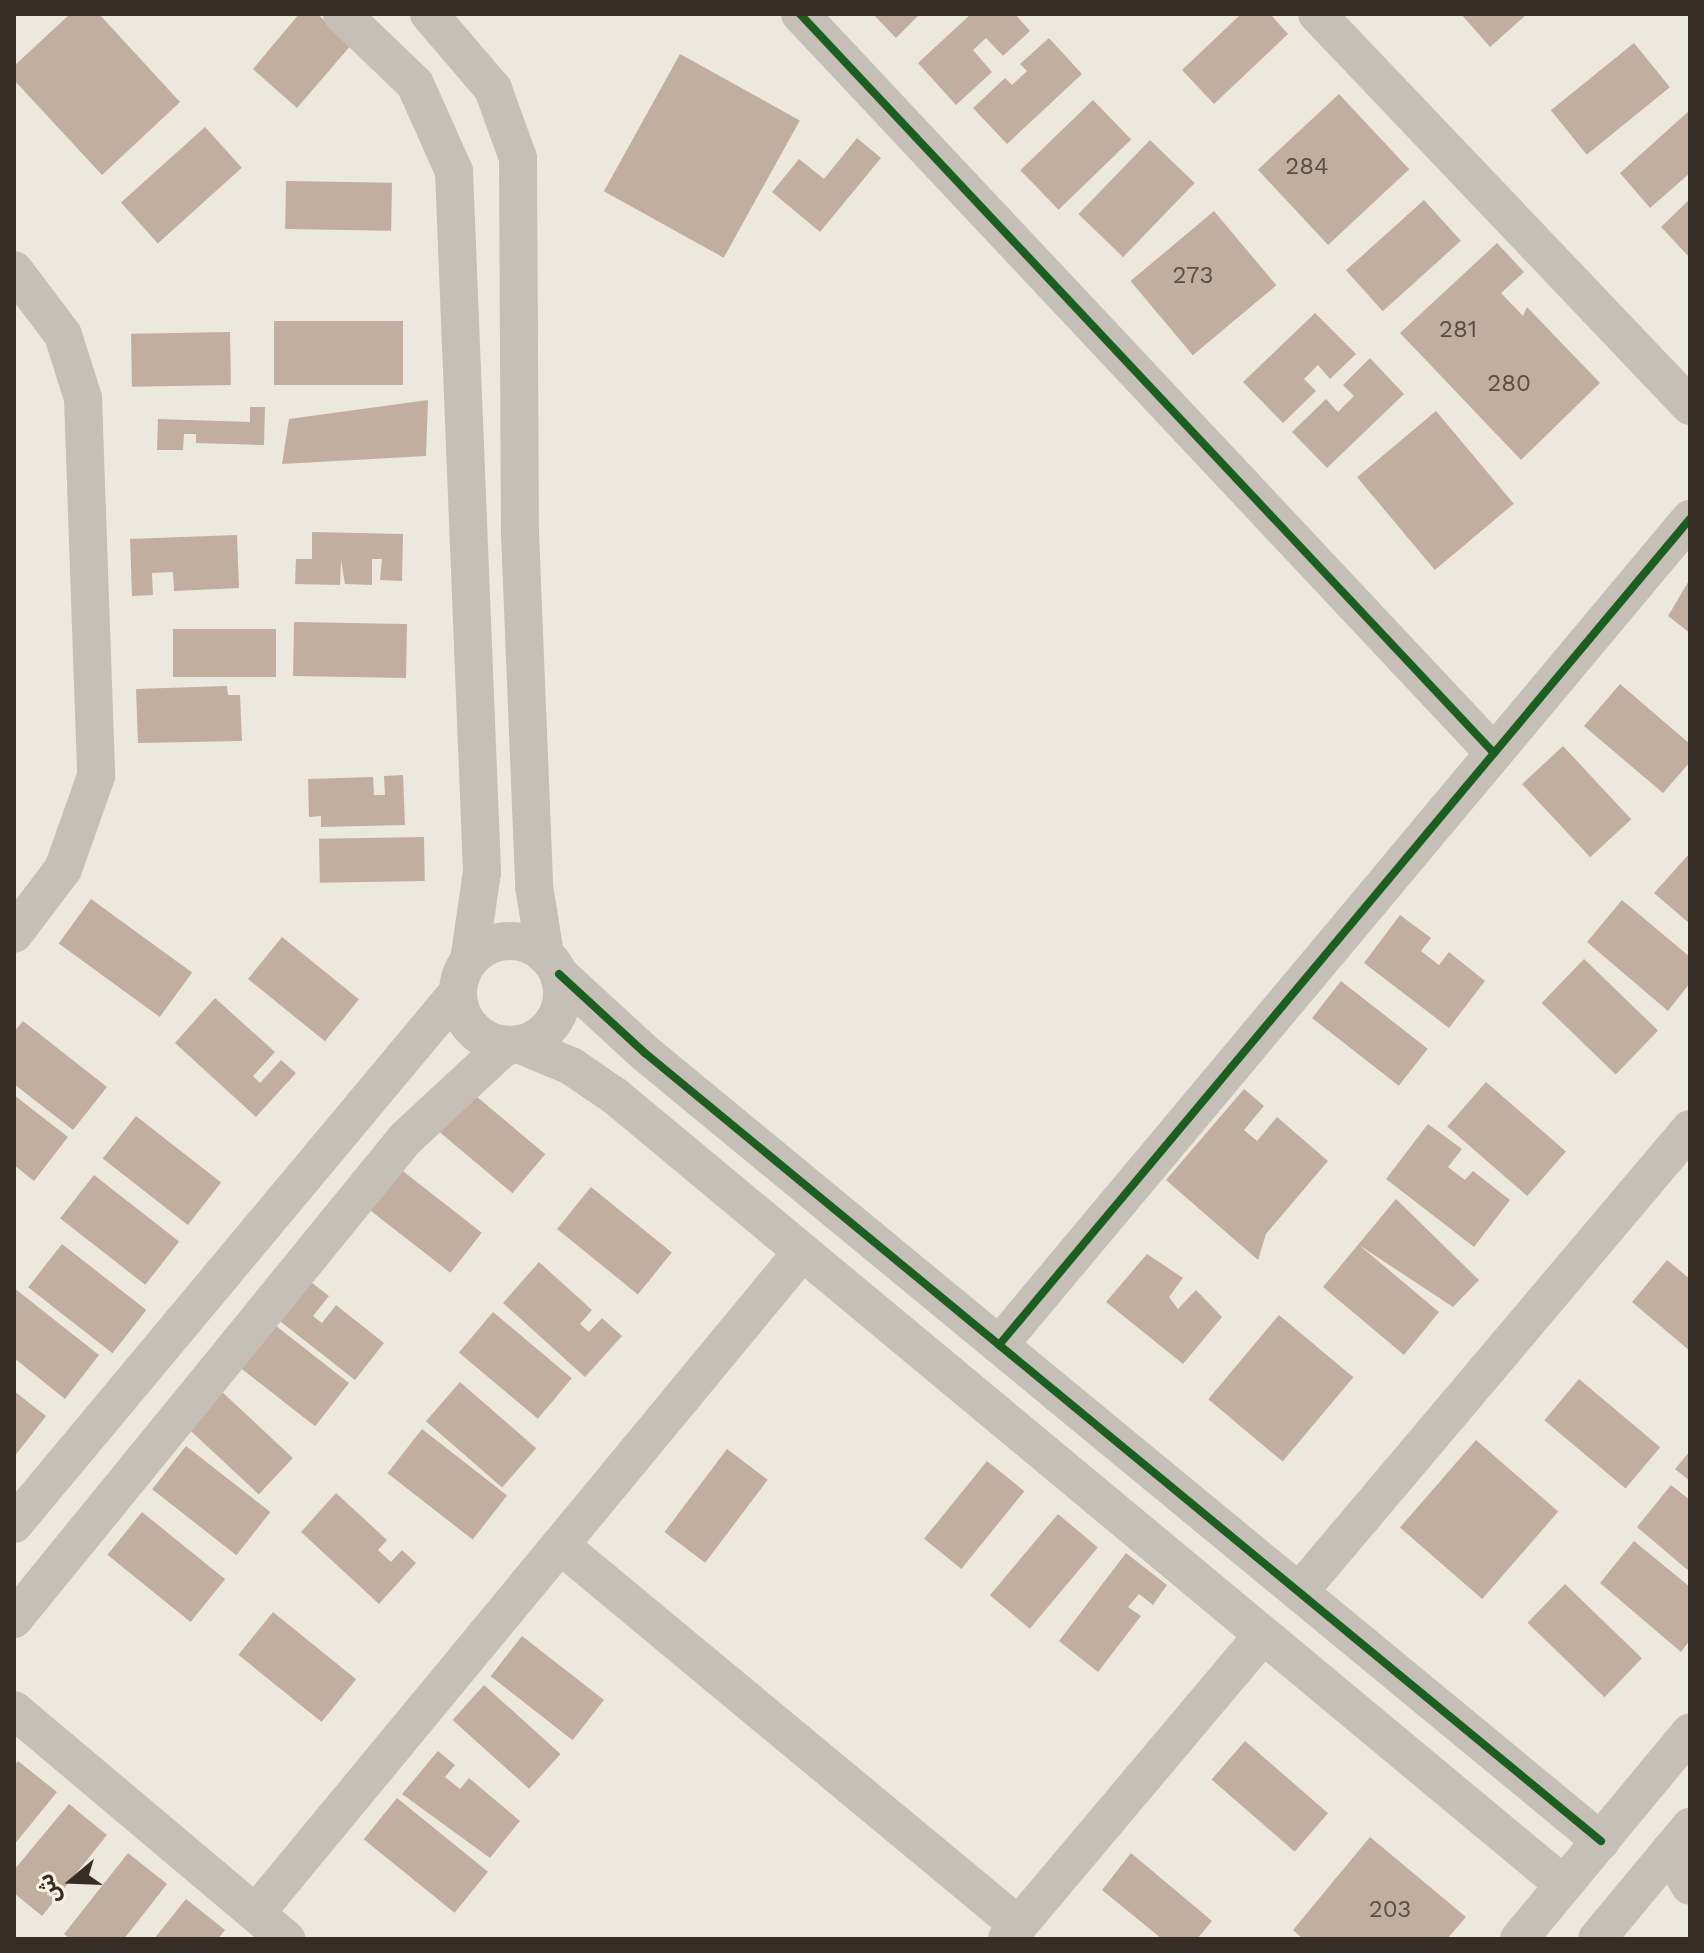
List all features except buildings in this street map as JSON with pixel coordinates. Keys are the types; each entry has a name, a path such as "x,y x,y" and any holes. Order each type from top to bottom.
{"street":[{"path":"342,14 415,84 454,171 482,872 463,977 466,1022 605,1088 1564,1885"},
{"path":"800,14 1494,753"},
{"path":"1317,14 1690,406"},
{"path":"14,1619 405,1139 513,1046 538,1038 560,1010 534,886 520,533 522,195 508,122 473,58 447,20"},
{"path":"14,270 63,335 83,398 96,776 63,869 14,934"},
{"path":"999,1345 1690,519"},
{"path":"14,1524 463,977 505,941 552,964 999,1345 1601,1841"},
{"path":"1299,1592 1690,1129"},
{"path":"256,1913 802,1252"},
{"path":"560,1545 1013,1932 1263,1635"},
{"path":"14,1710 286,1939"},
{"path":"1519,1939 1690,1732"},
{"path":"1680,1839 1690,1886"},
{"path":"1597,1939 1680,1839"}],"cycle path":[{"path":"800,14 1494,753"},
{"path":"999,1345 1690,519"},
{"path":"559,974 645,1053 1601,1841"}]}
